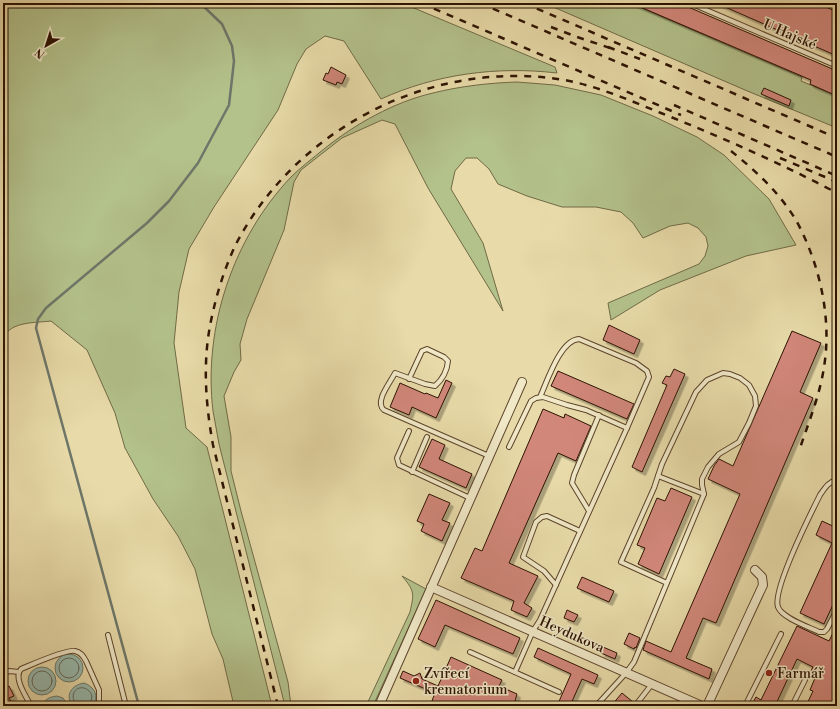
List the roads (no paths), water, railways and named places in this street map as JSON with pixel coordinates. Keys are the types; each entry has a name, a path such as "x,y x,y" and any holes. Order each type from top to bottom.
{"street":[{"path":"379,706 522,382"},
{"path":"707,706 763,585 762,577 755,570"},
{"name":"Heydukova","path":"431,587 702,706"}],"lane":[{"name":"U Hajské","path":"690,3 837,66"},
{"path":"515,672 532,632 540,620 627,428 648,377 647,371 636,363 579,339 574,339 561,351 540,397"},
{"path":"409,378 422,351 427,349 444,357 448,361 442,380 435,386 425,384 395,373 381,396 379,403 381,408 489,456"},
{"path":"596,706 634,662 667,583 704,494 702,479 708,467 719,454 739,442 756,406 755,396 749,385 740,378 730,374 723,373 707,380 696,392 662,464 654,488 621,562 667,583"},
{"path":"509,447 531,401 540,397 586,410 627,428"},
{"path":"589,512 572,482 599,415"},
{"path":"409,431 397,458 399,465 470,498"},
{"path":"412,472 427,438"},
{"path":"658,476 704,494"},
{"path":"837,480 832,481 825,486 820,495 788,563 779,591 777,606 788,617 819,632 824,632 827,629 837,610"},
{"path":"556,585 544,571 523,557 536,522 542,517 546,516 580,531"},
{"path":"744,706 781,634"},
{"path":"108,635 126,706"},
{"path":"3,674 9,671 19,672 69,651 78,652 84,657 99,690 99,706"},
{"path":"470,652 559,692"},
{"path":"19,672 18,678 31,706"},
{"path":"792,706 805,680"},
{"path":"634,706 652,684"},
{"path":"679,706 684,698"}],"water":[{"path":"69,654 79,658 83,668 79,678 69,682 59,678 55,668 59,658"},
{"path":"42,667 52,671 56,681 52,691 42,695 32,691 28,681 32,671"},
{"path":"84,683 91,687 95,692 95,702 93,706 73,706 70,702 69,694 73,688"},
{"path":"57,696 63,698 68,706 42,706 48,699"}],"waterway":[{"path":"139,706 36,328 38,319 46,308 147,223 169,201 198,163 229,105 234,61 232,46 222,24 200,3"}],"railway":[{"path":"421,3 681,115"},
{"path":"480,3 837,157"},
{"path":"524,3 837,138"},
{"path":"551,27 613,49"},
{"path":"608,47 640,59"},
{"path":"278,706 213,445 208,412 206,362 207,345 215,303 232,252 261,204 292,168 328,138 368,113 411,94 456,82 503,76 550,78 579,83 634,102 706,131 794,171 837,193"},
{"path":"674,105 837,176"},
{"path":"731,151 750,167 776,193 791,212 805,239 818,274 825,311 826,349 824,367 817,399 799,451"},
{"path":"780,158 837,182"}],"place":[{"name":"Farmář","path":"769,673"},
{"name":"Zvířecí krematorium","path":"416,681"}]}
